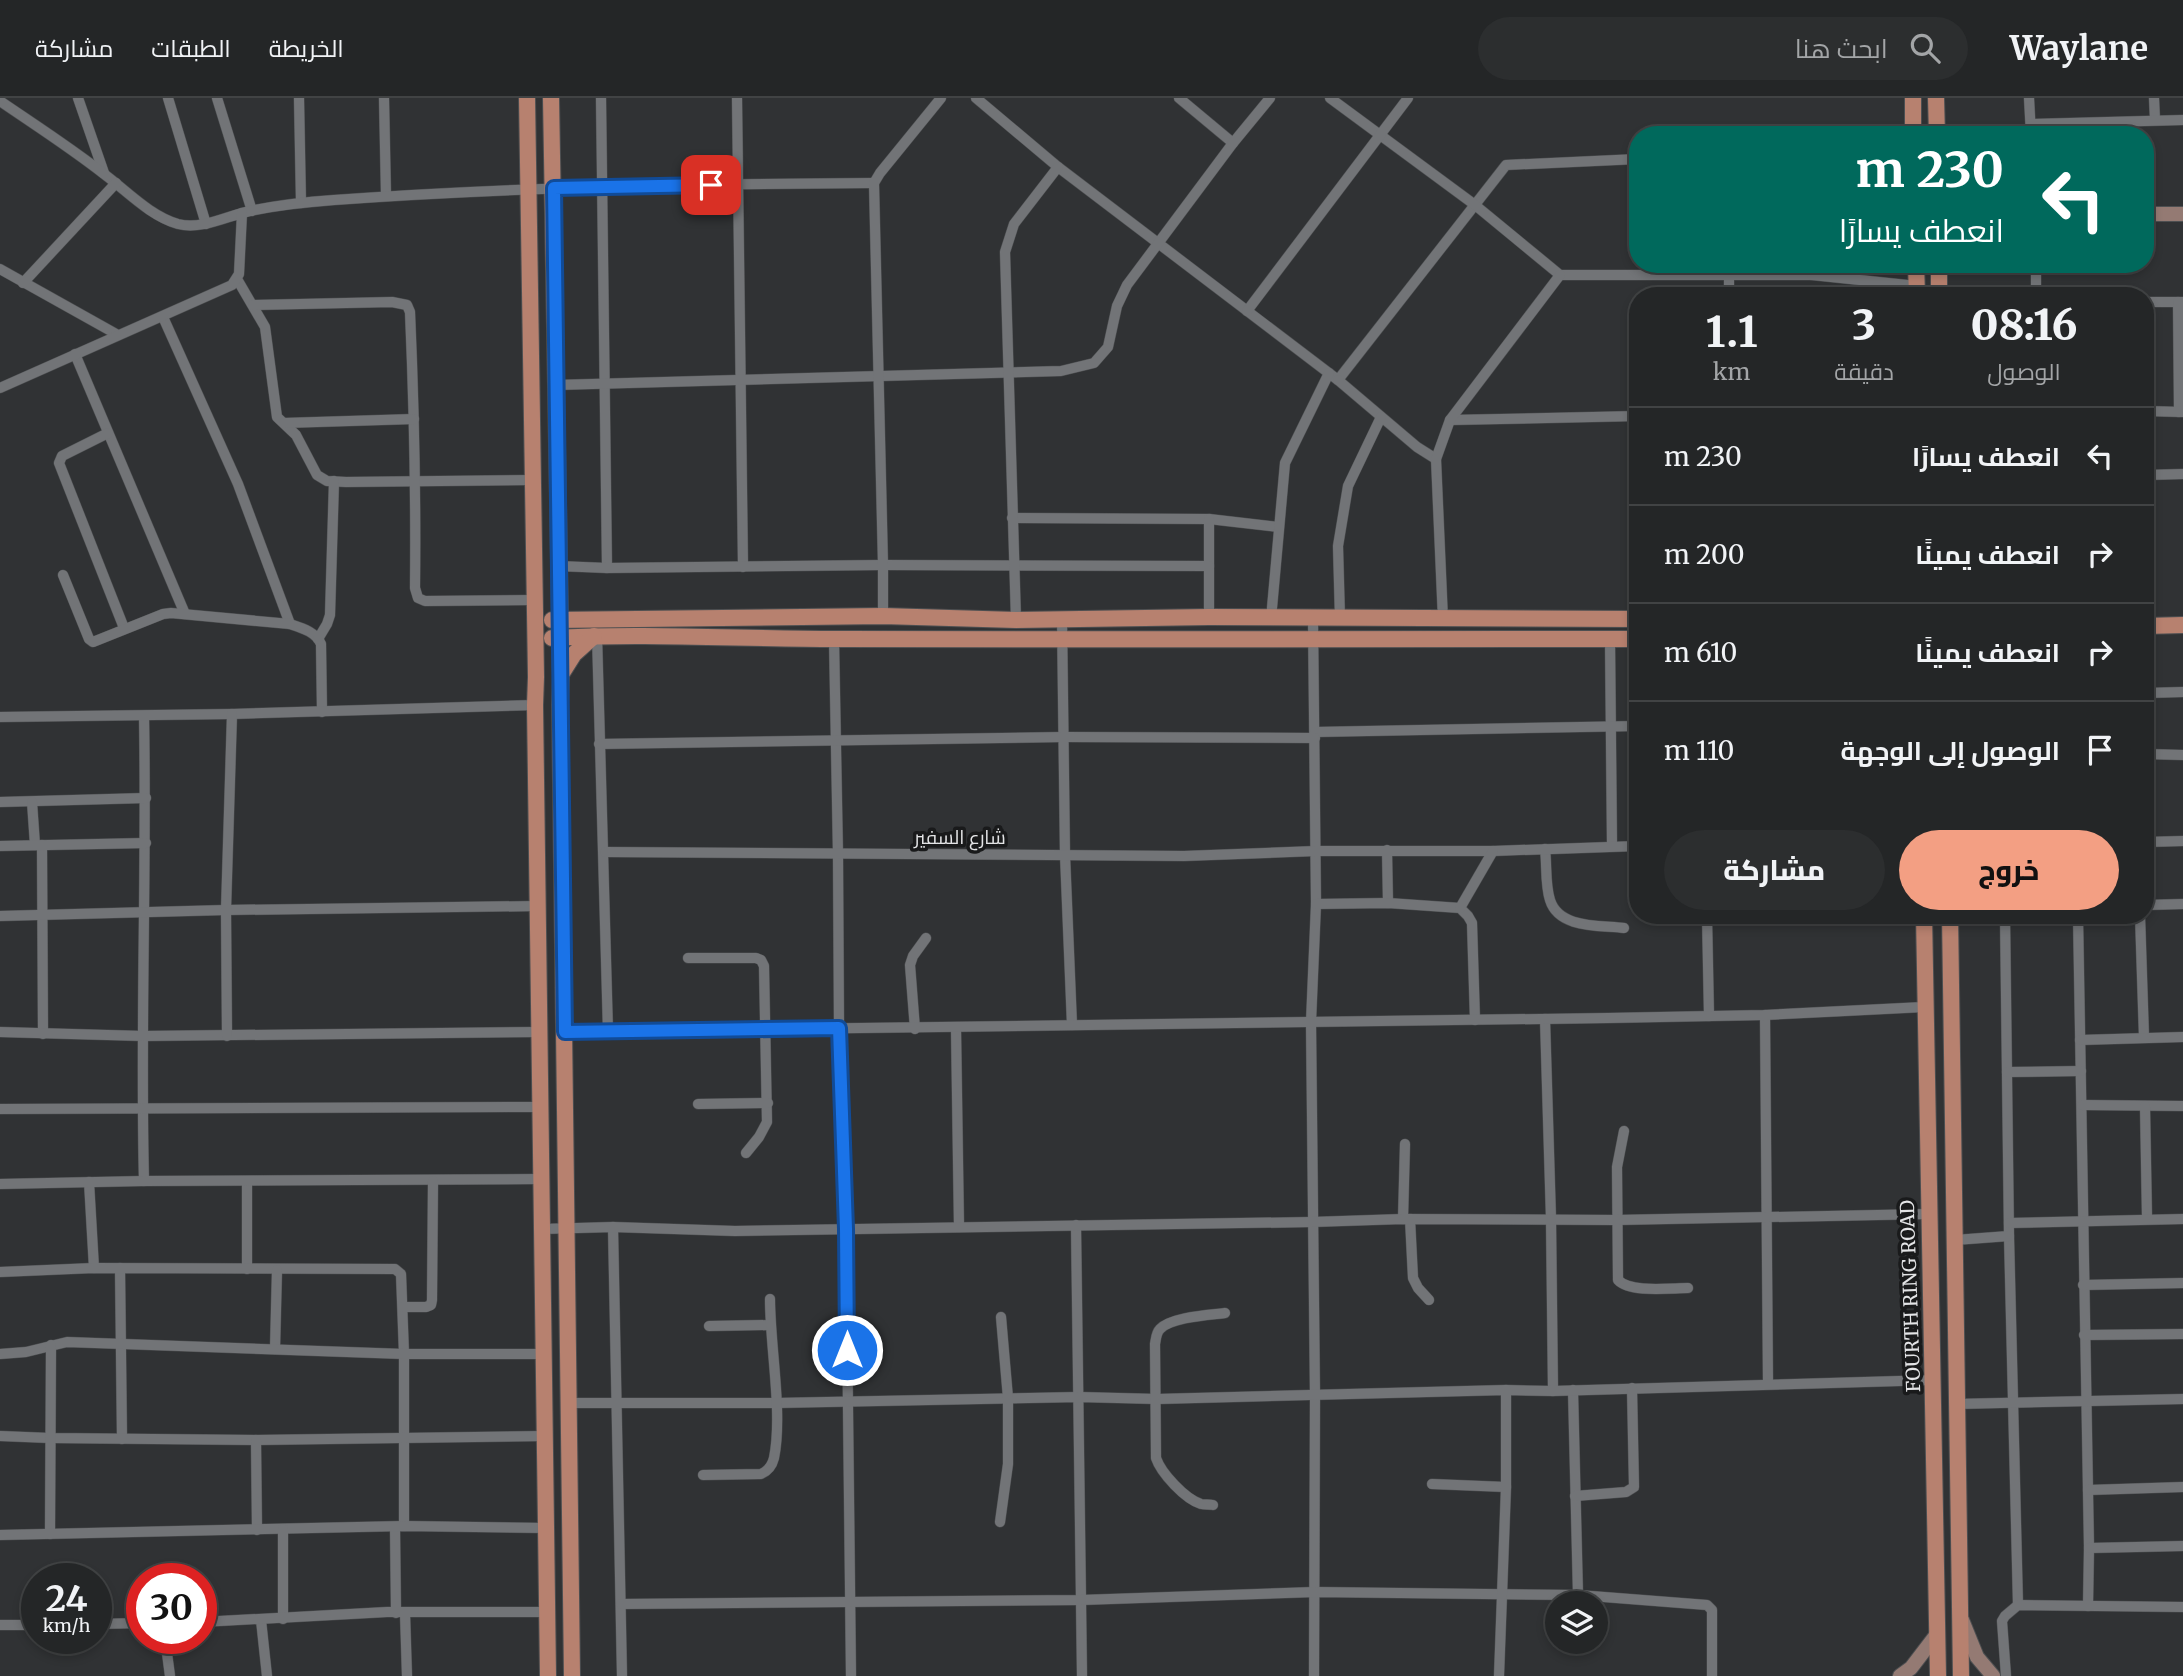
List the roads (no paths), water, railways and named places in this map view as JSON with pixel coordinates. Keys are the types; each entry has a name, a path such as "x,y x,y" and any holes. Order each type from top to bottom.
{"main road":[{"path":"527,98 548,1676"},
{"path":"551,98 561,676 559,705 572,1676"},
{"path":"1913,103 1925,114 1936,103"},
{"path":"1913,103 1913,126"},
{"path":"1936,103 1937,126"},
{"path":"559,595 593,631"},
{"path":"536,639 593,631 745,618 883,616 1016,620 1209,617 1629,619"},
{"path":"745,618 745,638"},
{"path":"1162,618 1162,639"},
{"path":"535,619 560,620 593,631 745,638 1447,641 1629,639"},
{"path":"2154,626 2183,625"},
{"path":"561,676 574,654 593,631"},
{"name":"FOURTH RING ROAD","path":"1924,924 1938,1676"},
{"path":"1950,924 1961,1676"},
{"path":"1927,1135 1941,1139 1954,1135"},
{"path":"1928,1182 1941,1176 1955,1180"}],"street":[{"path":"78,98 104,173"},
{"path":"167,98 206,223"},
{"path":"0,388 163,317 232,285 237,279 247,212 217,98"},
{"path":"299,98 301,203"},
{"path":"384,98 387,196"},
{"path":"601,98 607,568"},
{"path":"737,98 743,567"},
{"path":"883,616 874,183 941,98"},
{"path":"976,98 1058,167 1329,373 1417,447 1436,459"},
{"path":"1179,98 1233,143"},
{"path":"556,385 1061,371 1094,363 1108,347 1121,295 1233,143 1270,98"},
{"path":"1330,98 1475,205 1560,275 1750,273"},
{"path":"1247,311 1408,98"},
{"path":"2029,98 2031,126"},
{"path":"2154,98 2155,120"},
{"path":"0,101 165,219 190,226 247,212 301,203 387,196 554,188 874,183"},
{"path":"2072,126 2183,120"},
{"path":"1338,380 1506,165 1629,159"},
{"path":"1016,620 1004,252 1014,224 1058,167"},
{"path":"23,283 116,183"},
{"path":"2154,214 2183,214"},
{"path":"0,269 118,335"},
{"path":"1827,273 1897,287"},
{"path":"1729,274 1729,287"},
{"path":"1443,620 1436,459 1450,420 1560,275"},
{"path":"237,279 265,327 277,417 296,435 317,475 322,479 533,480"},
{"path":"253,305 392,302 407,305 410,312 416,481 415,588 418,598 425,601 534,600"},
{"path":"2154,302 2180,302 2181,412 2154,411"},
{"path":"163,317 238,484 290,624"},
{"path":"75,354 185,614"},
{"path":"1271,618 1285,463 1329,373"},
{"path":"1450,420 1629,416"},
{"path":"1340,619 1338,546 1348,486 1381,417"},
{"path":"284,423 414,419"},
{"path":"108,433 62,456 59,463 124,628"},
{"path":"2154,475 2183,474"},
{"path":"318,639 330,615 334,481"},
{"path":"1012,518 1209,519 1278,527"},
{"path":"1209,519 1209,617"},
{"path":"558,566 1209,566"},
{"path":"63,575 91,641 163,614 290,624 305,629 321,644 322,712"},
{"path":"1062,619 1065,855 1072,1025"},
{"path":"1313,619 1317,904 1311,1022 1315,1396 1314,1676"},
{"path":"593,631 605,852 608,1032"},
{"path":"834,639 839,1028 846,1229 851,1676"},
{"path":"1610,639 1612,846"},
{"path":"2154,693 2183,692"},
{"path":"0,717 232,715 535,705"},
{"path":"227,1036 226,910 232,715"},
{"path":"144,716 146,843 142,1109 145,1181"},
{"path":"599,744 1315,735 1629,726"},
{"path":"2154,754 2183,755"},
{"path":"0,802 146,798"},
{"path":"32,802 43,915 43,1034"},
{"path":"2154,842 2183,841"},
{"path":"0,846 146,843"},
{"name":"شارع السفير","path":"605,852 1184,856 1629,846"},
{"path":"1545,849 1550,900 1558,913 1573,922 1624,928"},
{"path":"1387,850 1388,903"},
{"path":"1460,908 1493,851"},
{"path":"1317,904 1388,903 1460,908 1472,923 1475,1020"},
{"path":"2154,905 2183,904"},
{"path":"0,916 538,906"},
{"path":"1707,924 1709,1016"},
{"path":"2005,924 2018,1605"},
{"path":"2078,924 2088,1606"},
{"path":"2140,924 2144,1037"},
{"path":"915,1029 910,965 926,938"},
{"path":"688,958 748,957 761,960 764,965 767,1122 746,1153"},
{"path":"565,1032 1765,1015 1924,1007"},
{"path":"1765,1015 1768,1384"},
{"path":"1545,1019 1553,1391"},
{"path":"956,1028 959,1227"},
{"path":"0,1032 227,1036 540,1032"},
{"path":"2080,1040 2183,1037"},
{"path":"2007,1072 2081,1072"},
{"path":"698,1104 768,1103"},
{"path":"2082,1105 2183,1106"},
{"path":"2145,1106 2147,1219"},
{"path":"0,1108 541,1107"},
{"path":"1624,1130 1617,1167 1618,1280 1631,1288 1688,1288"},
{"path":"1405,1144 1407,1219 1413,1278 1429,1300"},
{"path":"0,1184 541,1179"},
{"path":"247,1181 247,1269"},
{"path":"402,1307 426,1307 432,1300 433,1181"},
{"path":"89,1182 94,1268"},
{"path":"542,1229 613,1227 735,1231 1407,1219 1616,1220 1928,1214"},
{"path":"2009,1223 2183,1219"},
{"path":"1076,1226 1082,1676"},
{"path":"613,1227 622,1676"},
{"path":"1955,1240 2009,1236"},
{"path":"0,1272 94,1268 395,1269 401,1274 404,1354 401,1613 407,1676"},
{"path":"120,1268 122,1439"},
{"path":"275,1349 277,1270"},
{"path":"2083,1286 2183,1283"},
{"path":"703,1475 761,1474 766,1472 774,1460 776,1403 770,1299"},
{"path":"1213,1505 1193,1500 1171,1480 1156,1458 1155,1345 1156,1335 1161,1328 1172,1322 1225,1313"},
{"path":"1000,1522 1007,1470 1008,1398 1001,1317"},
{"path":"709,1326 770,1325"},
{"path":"2084,1335 2183,1334"},
{"path":"0,1354 26,1352 67,1342 404,1354 543,1354"},
{"path":"50,1534 51,1345"},
{"path":"568,1403 776,1403 1079,1397 1157,1399 1934,1380"},
{"path":"1576,1496 1626,1492 1634,1487 1632,1388"},
{"path":"1499,1676 1506,1487 1506,1390"},
{"path":"1573,1390 1578,1591"},
{"path":"1956,1404 2183,1399"},
{"path":"0,1436 256,1440 545,1436"},
{"path":"256,1440 257,1530"},
{"path":"1432,1484 1506,1487"},
{"path":"2088,1490 2183,1487"},
{"path":"0,1535 400,1526 546,1528"},
{"path":"283,1529 283,1619"},
{"path":"2089,1548 2183,1546"},
{"path":"621,1604 1081,1600 1315,1592 1545,1595"},
{"path":"1608,1597 1707,1605 1712,1610 1712,1676"},
{"path":"2006,1676 2002,1621 2018,1605 2183,1607"},
{"path":"217,1621 401,1613 546,1612"},
{"path":"1959,1613 1977,1657 1993,1676"},
{"path":"261,1620 267,1676"},
{"path":"0,1625 21,1625"},
{"path":"1900,1676 1911,1668 1937,1634"},
{"path":"167,1654 170,1676"}]}
